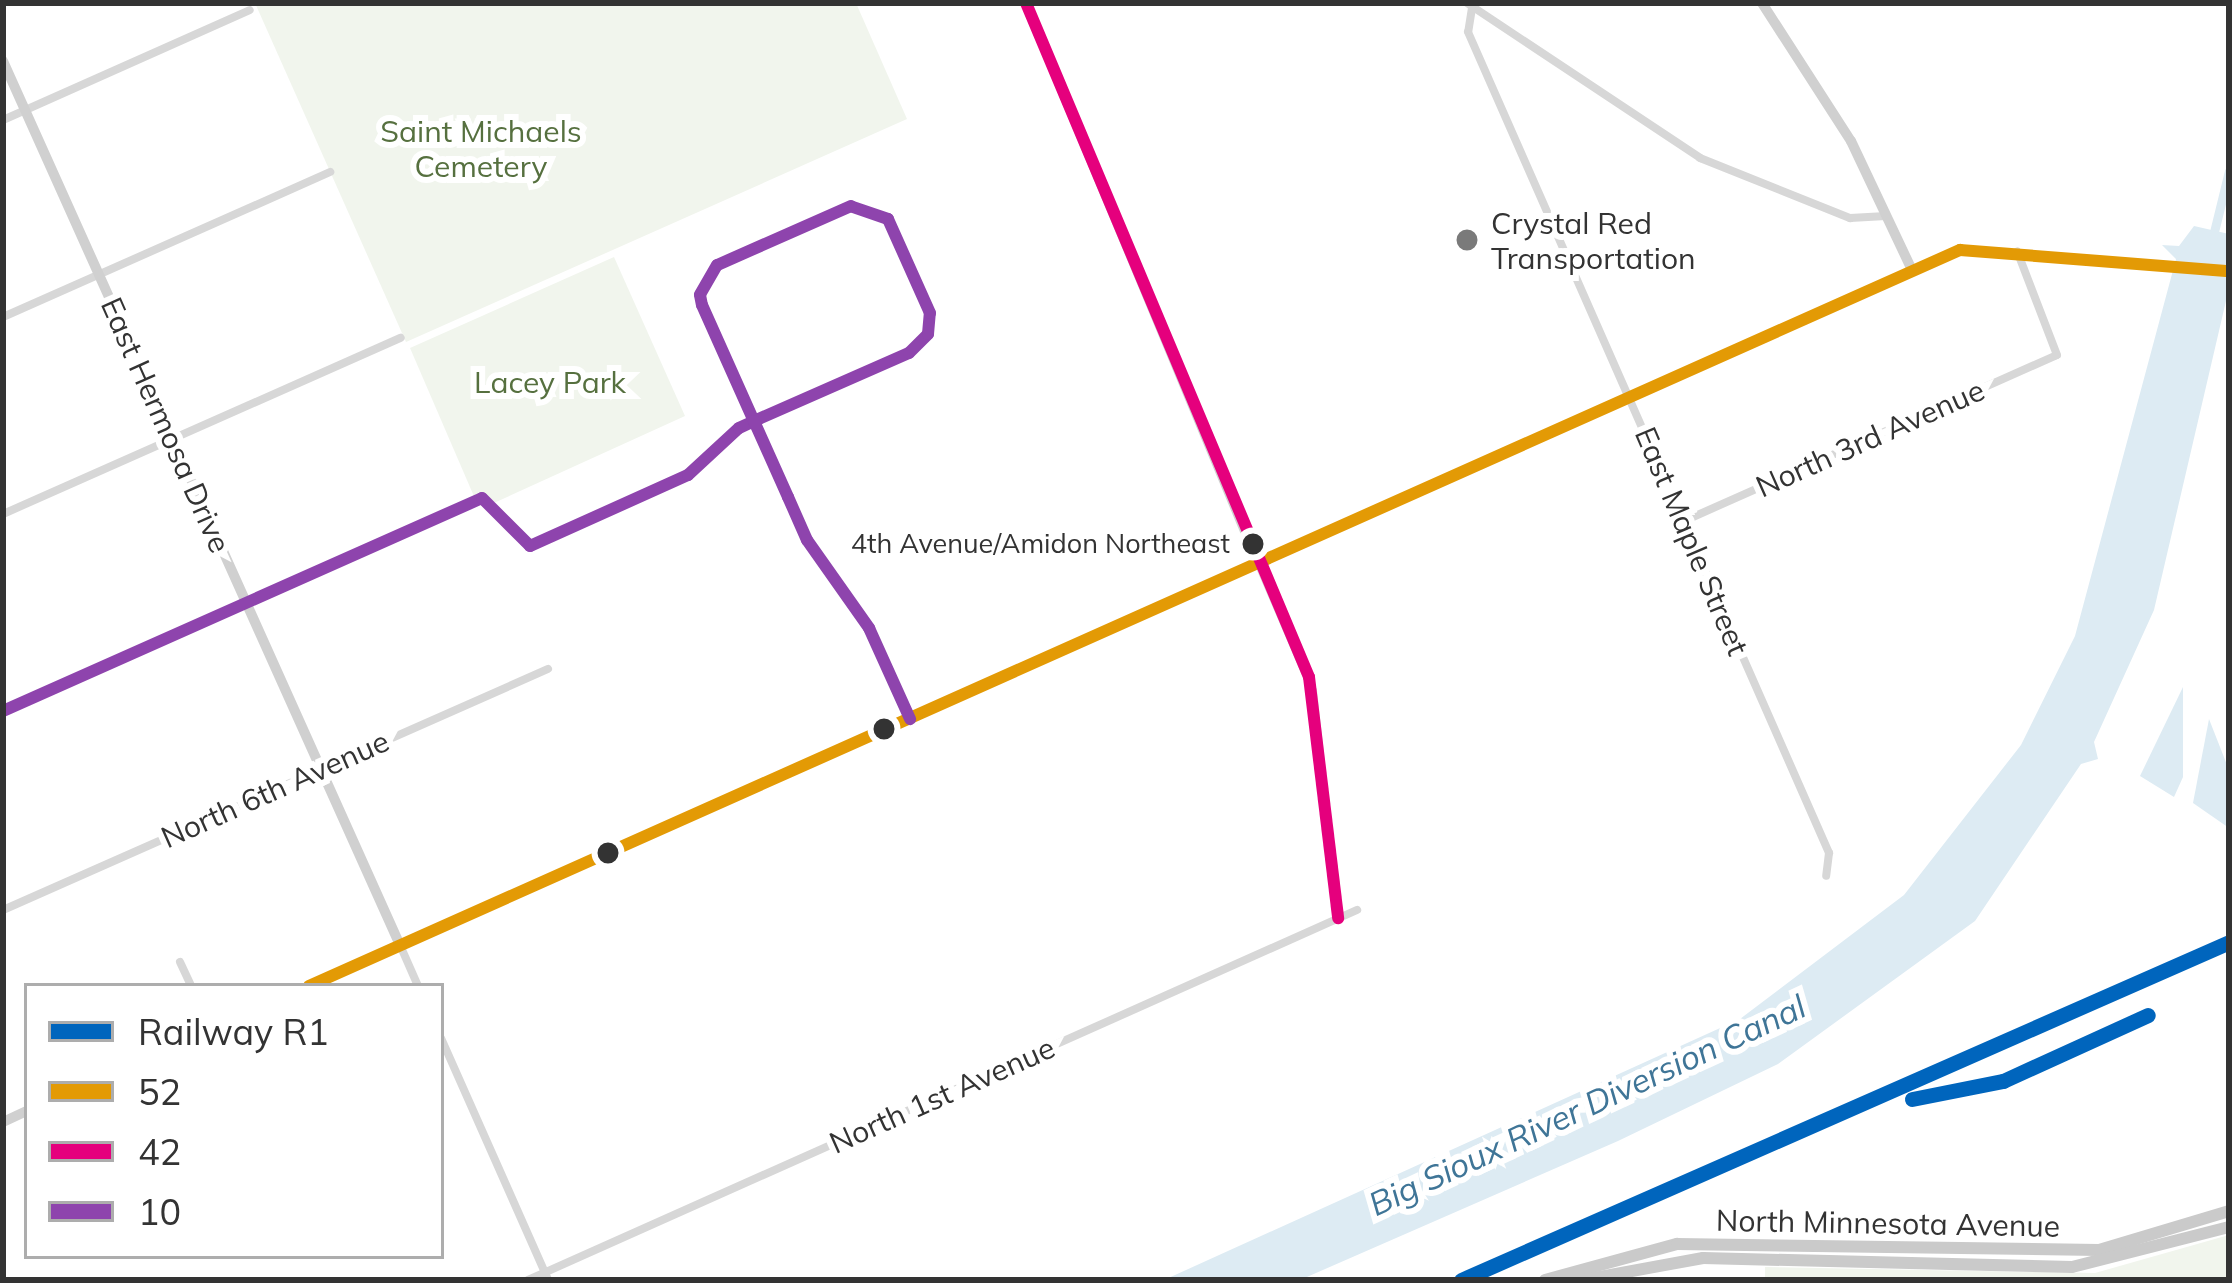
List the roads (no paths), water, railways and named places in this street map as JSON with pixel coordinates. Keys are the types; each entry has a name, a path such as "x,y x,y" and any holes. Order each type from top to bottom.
{"main road":[{"path":"1026,3 1258,565"},
{"path":"1762,3 1886,215 1912,270"},
{"name":"East Hermosa Drive","path":"3,61 400,945"},
{"path":"316,983 1969,247 2229,271"},
{"name":"North Minnesota Avenue","path":"1545,1280 1677,1244 2098,1250 2229,1210"},
{"name":"North Minnesota Avenue","path":"1583,1280 1702,1258 2093,1265 2229,1227"}],"street":[{"path":"1470,6 1700,158 1850,218 1886,215"},
{"name":"East Maple Street","path":"1470,6 1468,32 1829,853 1826,876"},
{"path":"3,120 250,10"},
{"path":"3,317 330,172"},
{"path":"3,711 482,498 530,546 688,476 754,421 909,353 928,334 929,313 888,219 868,206 717,265 702,287 754,421 910,719"},
{"name":"North 3rd Avenue","path":"1684,521 2056,355 2017,250"},
{"path":"3,514 401,338"},
{"path":"1258,565 1313,691 1338,918"},
{"name":"North 6th Avenue","path":"3,910 548,669"},
{"name":"North 1st Avenue","path":"528,1280 547,1276 1357,910"},
{"name":"East Hermosa Drive","path":"400,945 417,983"},
{"path":"180,962 190,983"},
{"path":"444,1045 547,1276"}],"water":[{"path":"2194,226 2229,234 2229,288 2154,610 2094,742 2098,759 2081,764 1975,921 1778,1064 1618,1141 1300,1280 1164,1280 1740,1019 1904,895 2021,745 2075,636 2176,259 2162,245 2179,246"},
{"path":"2183,687 2183,777 2174,797 2140,776"},
{"path":"2209,719 2229,770 2229,828 2193,803"}],"waterway":[{"name":"Big Sioux River Diversion Canal","path":"2212,240 2229,171"}],"rail line":[{"name":"R1","path":"1461,1280 2229,942"},
{"name":"R1","path":"1912,1099 2003,1081 2148,1015"}],"place":[{"name":"Crystal Red Transportation","path":"1467,240"},
{"name":"4th Avenue/Amidon Northeast","path":"1253,544"}],"park label":[{"name":"Saint Michaels Cemetery","path":"481,148"},
{"name":"Lacey Park","path":"550,382"}]}
